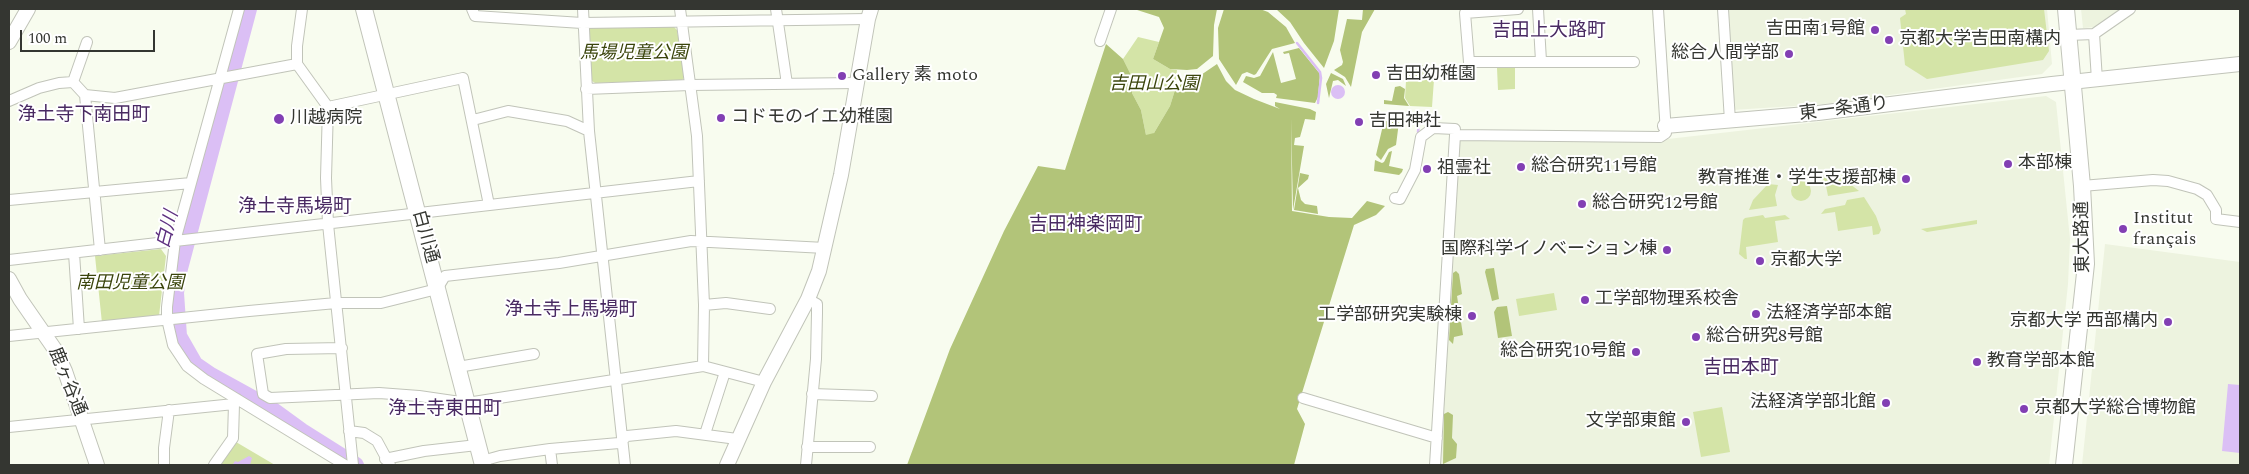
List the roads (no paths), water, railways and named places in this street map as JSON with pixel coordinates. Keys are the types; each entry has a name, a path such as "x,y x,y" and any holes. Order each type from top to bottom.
{"main road":[{"name":"白川通","path":"364,9 392,93"},
{"name":"白川通","path":"375,9 392,93 487,463"},
{"name":"東大路通","path":"2064,465 2086,264 2082,186 2066,9"},
{"name":"白川通","path":"472,403 477,444 487,463"}],"street":[{"path":"9,42 28,9"},
{"path":"239,9 228,78 192,183 168,287 174,318 173,345 187,366 235,402 350,463"},
{"path":"302,9 297,46 297,64 328,107 326,178 328,224 347,394 350,463"},
{"path":"472,9 475,16 582,23 777,21 870,14 841,175 825,248 808,299 764,382 727,465"},
{"path":"583,9 582,23 588,131 625,465"},
{"path":"680,9 697,136 704,305 703,366"},
{"path":"776,9 787,84"},
{"path":"1100,42 1111,9"},
{"path":"1518,9 1465,13 1469,62 1634,62"},
{"path":"1538,9 1541,61"},
{"path":"1395,198 1400,199 1415,170 1421,137 1433,128 1455,132 1660,137 1666,133 1658,9"},
{"path":"1723,9 1730,122"},
{"path":"2068,35 2094,34 2130,9"},
{"path":"2094,34 2097,80"},
{"path":"72,82 87,42"},
{"path":"72,82 85,95 115,98 297,64"},
{"name":"東一条通り","path":"1665,126 1730,122 1837,111 2072,82 2240,64"},
{"path":"328,107 463,78 489,205"},
{"path":"9,101 39,88 72,82"},
{"path":"586,88 857,83"},
{"path":"85,95 100,250"},
{"path":"473,120 508,111 567,121 588,131"},
{"path":"1435,465 1455,132"},
{"path":"2082,186 2153,180 2168,181 2197,189 2207,195 2216,210 2216,219 2240,222"},
{"path":"9,260 699,181"},
{"path":"9,200 192,183"},
{"path":"9,336 336,303 381,303 441,282 691,241 825,248"},
{"path":"74,253 79,328"},
{"name":"鹿ヶ谷通","path":"9,279 56,351 66,371 97,465"},
{"path":"806,465 816,359 817,304 808,299"},
{"path":"704,305 726,303 770,309"},
{"path":"342,348 286,348 257,354 263,394 270,398 379,393 472,403 703,366 764,382"},
{"path":"463,367 534,354"},
{"path":"705,434 725,372"},
{"path":"812,394 872,396"},
{"path":"1303,398 1437,438"},
{"path":"9,427 235,402"},
{"path":"214,465 233,438 235,402"},
{"path":"164,465 164,448 169,410"},
{"path":"348,431 364,433 373,437 380,445 388,462 424,450 477,444"},
{"path":"487,463 550,448 619,443 627,436 676,431 737,439"},
{"path":"807,447 870,447"},
{"path":"550,448 552,465"}],"waterway":[{"name":"白川","path":"249,9 178,276 176,293 179,336 195,364 269,407 302,431 356,465"},
{"path":"1297,43 1320,72 1318,103"},
{"path":"1404,122 1419,124 1418,132"}],"place":[{"name":"吉田南1号館","path":"1875,30"},
{"name":"京都大学吉田南構内","path":"1889,40"},
{"name":"総合人間学部","path":"1789,54"},
{"name":"吉田幼稚園","path":"1376,75"},
{"name":"Gallery 素 moto","path":"842,76"},
{"name":"コドモのイエ幼稚園","path":"721,118"},
{"name":"川越病院","path":"279,119"},
{"name":"吉田神社","path":"1359,122"},
{"name":"本部棟","path":"2008,164"},
{"name":"総合研究11号館","path":"1521,167"},
{"name":"祖霊社","path":"1427,169"},
{"name":"教育推進・学生支援部棟","path":"1906,179"},
{"name":"総合研究12号館","path":"1582,204"},
{"name":"Institut français","path":"2123,229"},
{"name":"国際科学イノべーション棟","path":"1667,250"},
{"name":"京都大学","path":"1760,261"},
{"name":"工学部物理系校舎","path":"1585,300"},
{"name":"法経済学部本館","path":"1756,314"},
{"name":"工学部研究実験棟","path":"1472,316"},
{"name":"京都大学 西部構内","path":"2168,322"},
{"name":"総合研究8号館","path":"1696,337"},
{"name":"総合研究10号館","path":"1636,352"},
{"name":"教育学部本館","path":"1977,362"},
{"name":"法経済学部北館","path":"1886,403"},
{"name":"京都大学総合博物館","path":"2024,409"},
{"name":"文学部東館","path":"1686,422"}],"district":[{"name":"吉田上大路町","path":"1549,32"},
{"name":"浄土寺下南田町","path":"84,116"},
{"name":"浄土寺馬場町","path":"295,208"},
{"name":"吉田神楽岡町","path":"1086,226"},
{"name":"浄土寺上馬場町","path":"571,311"},
{"name":"吉田本町","path":"1741,369"},
{"name":"浄土寺東田町","path":"445,410"}],"park label":[{"name":"馬場児童公園","path":"634,54"},
{"name":"吉田山公園","path":"1154,85"},
{"name":"南田児童公園","path":"130,284"}]}
